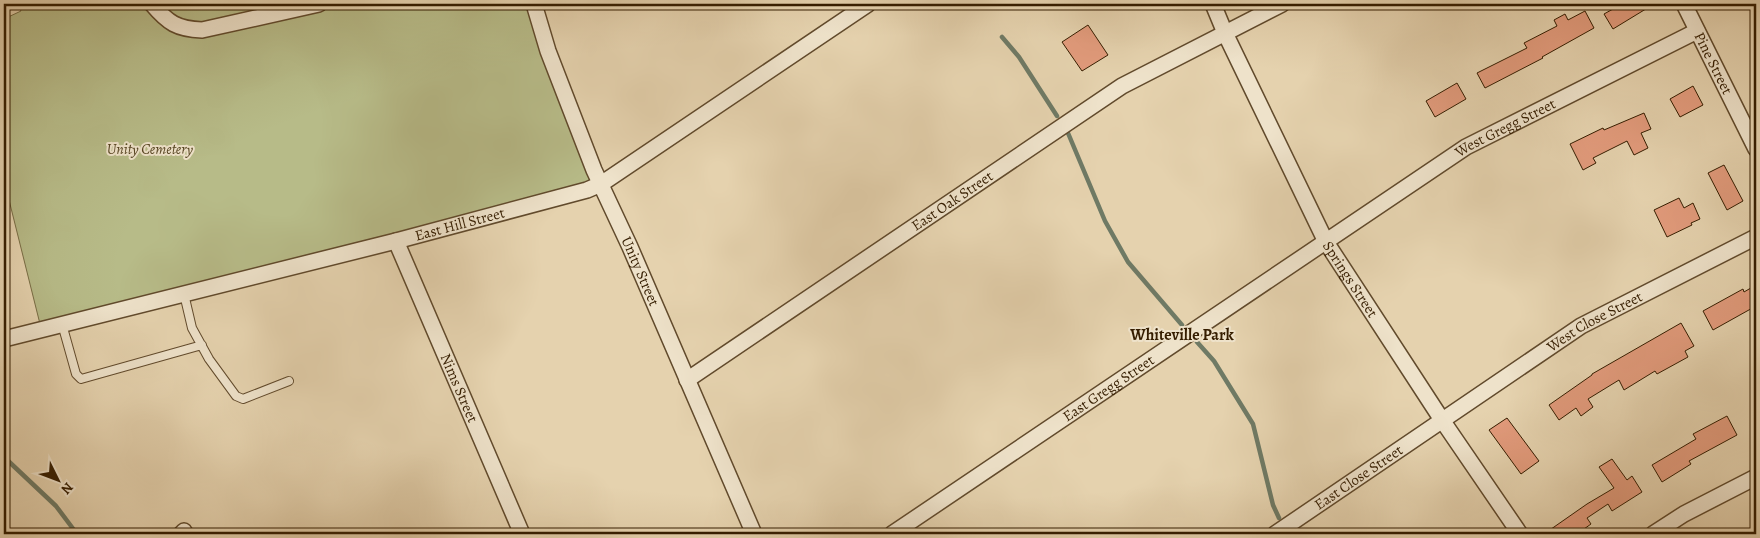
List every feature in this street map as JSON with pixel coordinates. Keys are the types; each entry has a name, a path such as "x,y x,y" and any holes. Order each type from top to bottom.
{"street":[{"path":"152,4 175,25 188,29 202,30 319,4"},
{"name":"Unity Street","path":"534,4 548,51 601,184 754,534"},
{"name":"East Hill Street","path":"4,339 396,241 587,190 601,184 868,4"},
{"name":"Springs Street","path":"1213,4 1225,33 1326,242 1442,420 1520,534"},
{"name":"East Oak Street","path":"687,380 1122,86 1282,4"},
{"name":"Pine Street","path":"1684,4 1756,149"},
{"name":"West Gregg Street","path":"1326,242 1466,147 1697,31"},
{"name":"West Close Street","path":"1442,420 1580,326 1756,237"},
{"name":"Nims Street","path":"396,241 522,534"},
{"name":"East Gregg Street","path":"892,534 1326,242"},
{"name":"East Close Street","path":"1275,534 1442,420"},
{"path":"1653,534 1684,514 1756,477"}],"lane":[{"path":"184,294 192,328 209,358 236,396 243,399 289,381"},
{"path":"62,324 76,374 81,379 202,345"}],"green space":[{"name":"Unity Cemetery","path":"18,4 531,4 597,183 41,328 4,184 4,19 21,11"}],"building":[{"path":"1622,4 1654,4 1613,29 1604,14"},
{"path":"1585,11 1594,28 1543,58 1485,88 1477,73 1527,48 1524,43 1557,26 1554,20 1565,14 1568,20"},
{"path":"1088,25 1108,55 1082,71 1062,42"},
{"path":"1457,83 1466,99 1435,117 1426,101"},
{"path":"1693,86 1703,105 1680,117 1670,99"},
{"path":"1644,113 1651,129 1641,133 1648,148 1634,155 1627,141 1593,158 1596,163 1583,170 1570,144 1603,128 1604,130"},
{"path":"1724,165 1743,201 1727,210 1708,173"},
{"path":"1679,198 1684,208 1693,203 1700,219 1667,237 1654,210"},
{"path":"1756,285 1756,306 1713,330 1703,311 1743,289 1744,292"},
{"path":"1681,323 1694,346 1685,351 1688,357 1657,374 1655,371 1624,390 1619,380 1588,399 1593,407 1581,416 1576,408 1559,420 1549,405 1592,374"},
{"path":"1727,416 1737,435 1689,461 1691,464 1662,482 1652,465 1696,439 1693,434"},
{"path":"1507,418 1539,461 1521,474 1489,430"},
{"path":"1612,459 1627,480 1632,476 1642,492 1612,511 1608,504 1587,518 1591,524 1577,534 1544,534 1614,488 1599,467"}],"waterway":[{"path":"1002,37 1019,57 1057,116"},
{"path":"1068,133 1105,221 1128,262 1182,325"},
{"path":"1197,342 1214,361 1253,424 1273,505 1279,518"},
{"path":"4,457 56,506 77,534"}],"district":[{"name":"Whiteville Park","path":"1182,335"}]}
